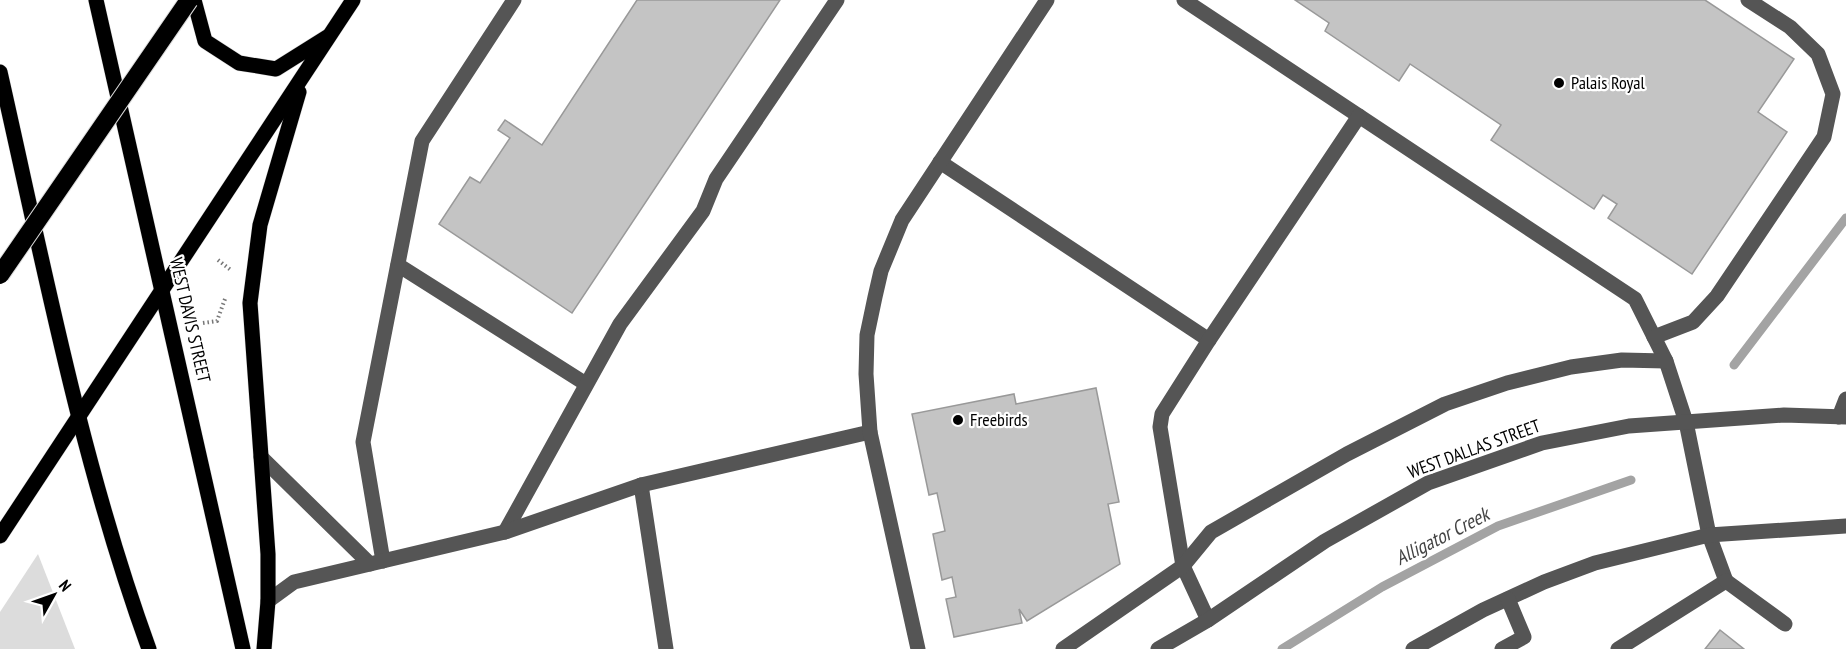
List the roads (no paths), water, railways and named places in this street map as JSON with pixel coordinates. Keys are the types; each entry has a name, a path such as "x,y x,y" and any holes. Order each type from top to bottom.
{"highway":[{"path":"0,275 189,0"}],"main road":[{"name":"WEST DAVIS STREET","path":"96,0 243,649"},
{"path":"194,0 205,41 239,63 276,69 331,35"},
{"path":"0,536 353,0"},
{"path":"0,72 79,416 109,529 149,649"},
{"path":"264,649 268,601 268,554 250,303 260,225 304,76"}],"street":[{"path":"376,563 363,442 422,141 514,0"},
{"path":"505,532 620,324 702,211 716,178 837,0"},
{"path":"918,649 870,432 866,374 867,335 881,270 902,220 1047,0"},
{"path":"1184,0 1635,298 1666,361 1686,422 1709,535 1726,581 1785,624"},
{"path":"1654,337 1693,322 1717,296 1824,137 1833,94 1818,54 1790,27 1748,0"},
{"path":"1208,621 1183,566 1160,427 1162,414 1359,116"},
{"path":"940,162 1209,340"},
{"path":"398,265 586,384"},
{"path":"1063,649 1183,566 1211,532 1347,454 1445,404 1507,383 1571,367 1622,360 1666,361"},
{"path":"1842,417 1846,399"},
{"name":"WEST DALLAS STREET","path":"1158,649 1208,621 1324,541 1428,483 1542,443 1629,426 1784,415 1842,417"},
{"path":"268,601 294,582 505,532 641,485 870,432"},
{"path":"261,457 376,563"},
{"path":"641,485 666,649"},
{"path":"1413,649 1508,598 1595,562 1709,535 1846,526"},
{"path":"1618,649 1726,581"},
{"path":"1502,649 1524,637 1508,598"}],"waterway":[{"name":"Alligator Creek","path":"1734,365 1846,218"},
{"name":"Alligator Creek","path":"1282,649 1382,587 1498,526 1631,480"}],"place":[{"name":"Palais Royal","path":"1559,83"},
{"name":"Freebirds","path":"958,420"}]}
